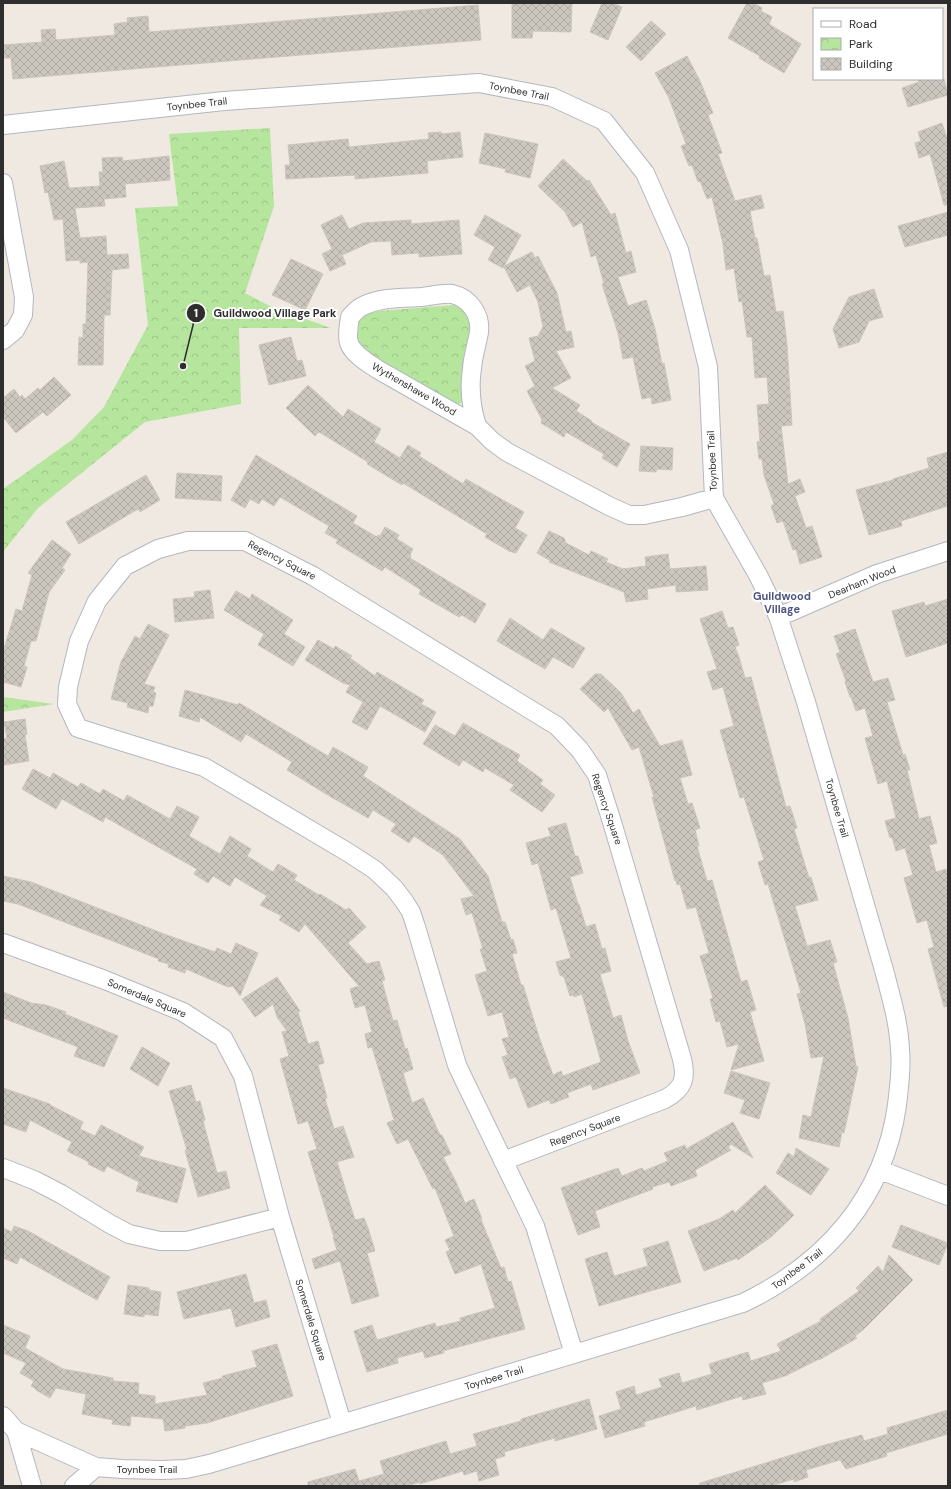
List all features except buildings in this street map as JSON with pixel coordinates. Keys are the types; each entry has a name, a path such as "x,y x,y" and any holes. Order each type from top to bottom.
{"street":[{"name":"Toynbee Trail","path":"3,125 224,101 479,83 552,97 604,121 645,173 679,250 708,367 714,498 758,575 778,616 832,789 882,963 895,1012 900,1051 899,1088 894,1127 880,1170 861,1204 838,1236 811,1260 767,1292 743,1303 705,1316 342,1423 209,1464 186,1468 162,1470 96,1467 16,1431 3,1416"},
{"path":"3,182 24,297 23,315 15,330 3,340"},
{"name":"Wythenshawe Wood","path":"477,426 470,396 472,369 479,332 479,319 475,310 466,299 451,294 372,302 360,308 350,317 349,343 356,352 377,369 477,426 492,441 507,452 609,506 629,514 644,515 714,498"},
{"name":"Regency Square","path":"503,1161 665,1099 674,1094 684,1079 682,1059 597,775 580,750 557,726 313,576 245,541 188,541 158,549 125,566 97,601 79,641 68,687 67,704 78,728 204,767 349,853 386,879 404,901 411,912 457,1065 503,1161 535,1226 574,1354"},
{"name":"Dearham Wood","path":"778,616 877,574 948,551"},
{"name":"Somerdale Square","path":"3,943 105,980 183,1012 223,1038 243,1076 280,1217 342,1423"},
{"path":"3,1168 34,1180 129,1234 160,1241 176,1242 193,1240 280,1217"},
{"path":"880,1170 948,1196"},
{"path":"16,1431 32,1486"},
{"path":"74,1486 96,1467"}],"green space":[{"path":"270,128 274,206 245,293 274,308 331,328 239,328 241,404 145,422 38,508 3,552 3,489 72,440 104,407 148,325 135,208 178,206 169,134"},
{"path":"454,305 465,310 472,323 464,402 455,405 363,354 356,337 358,321 366,312"},
{"path":"3,697 54,704 3,712"}],"place":[{"name":"Guildwood Village Park","path":"183,366"}],"district":[{"name":"Guildwood Village","path":"782,602"}]}
